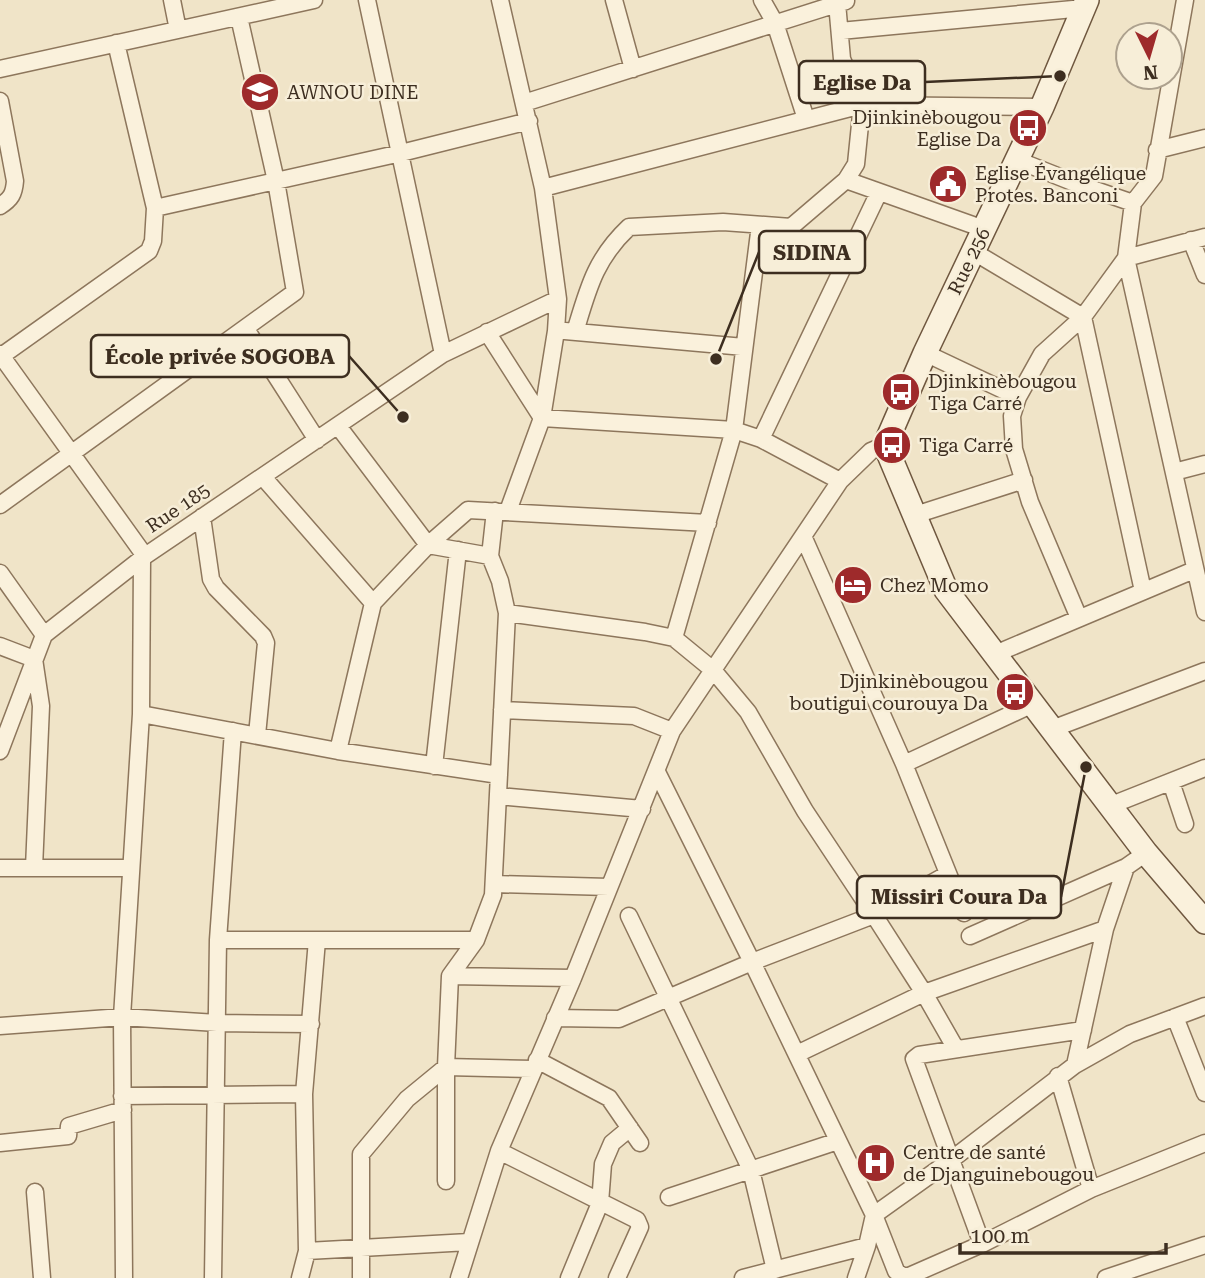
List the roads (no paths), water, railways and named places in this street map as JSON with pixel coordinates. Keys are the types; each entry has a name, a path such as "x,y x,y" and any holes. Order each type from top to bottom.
{"street":[{"path":"172,0 178,30"},
{"path":"0,69 314,0"},
{"path":"368,0 443,354"},
{"path":"446,1181 446,1067 450,976 477,940 490,906 494,884 507,613 500,581 490,556 502,511 542,418 556,331 558,299 543,188 500,0"},
{"path":"614,0 633,69"},
{"path":"762,0 775,23 806,119"},
{"path":"1185,0 1154,176 1133,203 1126,258 1205,612"},
{"path":"524,103 843,2 840,30 842,59 862,105 856,164 846,180 791,227 723,222 629,227 612,243 590,280 575,332"},
{"path":"840,30 1086,4"},
{"name":"Rue 256","path":"885,444 925,353 1042,107 1086,4"},
{"path":"0,506 293,295 296,289 276,181 239,17"},
{"path":"116,43 155,208 153,241 149,250 0,356 143,557 141,714 122,1017 124,1278"},
{"path":"0,101 15,181 10,199 0,206"},
{"path":"543,188 862,105 1042,107"},
{"path":"155,208 401,153 529,121"},
{"path":"1157,150 1205,138"},
{"path":"1017,160 1133,203"},
{"path":"846,180 985,229"},
{"path":"761,439 879,192"},
{"path":"674,638 734,430 760,225"},
{"path":"1079,618 1030,502 1014,449 1012,416 1018,397 1042,354 1083,317 1126,258 1198,238 1205,275"},
{"path":"974,252 1083,317 1143,591"},
{"name":"Rue 185","path":"0,751 44,635 143,557 443,354 558,299"},
{"path":"246,328 317,440"},
{"path":"556,331 744,347"},
{"path":"487,332 542,418"},
{"path":"925,353 1018,397"},
{"path":"542,418 734,430 761,439 840,481"},
{"path":"338,426 428,545 490,556"},
{"path":"459,1278 499,1151 573,978 672,731 840,481 871,451 885,444 946,590 1146,853 1205,922"},
{"path":"1174,472 1205,464"},
{"path":"263,477 373,603"},
{"path":"915,515 1024,480"},
{"path":"338,751 373,603 428,545 468,510 708,523"},
{"path":"202,517 211,579 216,588 263,636 266,643 257,735"},
{"path":"803,536 904,764 964,913"},
{"path":"434,765 458,551"},
{"path":"995,654 1194,570"},
{"path":"0,573 44,635"},
{"path":"507,613 674,638 713,670 748,712 805,811 924,993 956,1049"},
{"path":"0,646 34,659 41,706 34,868"},
{"path":"1052,729 1205,671"},
{"path":"904,764 1032,704"},
{"path":"502,710 634,716 672,731"},
{"path":"141,714 338,751 499,775"},
{"path":"213,1278 218,940 233,731"},
{"path":"1110,806 1205,768"},
{"path":"657,772 797,1054 874,1215 896,1271 902,1276 909,1276 982,1244 1091,1189 1205,1143"},
{"path":"1171,782 1185,824"},
{"path":"498,796 642,809"},
{"path":"970,936 1126,867 1146,853"},
{"path":"1075,1065 1105,929 1126,867"},
{"path":"0,868 131,868"},
{"path":"555,1018 619,1019 752,962 874,915 948,874"},
{"path":"494,884 609,887"},
{"path":"629,916 751,1170 775,1270"},
{"path":"797,1054 924,993 1105,929"},
{"path":"218,940 477,940"},
{"path":"300,1278 307,1251 304,1094 317,940"},
{"path":"450,976 573,978"},
{"path":"856,1278 874,1215 1075,1065 1130,1034 1205,1006"},
{"path":"0,1026 122,1017 217,1023 311,1024"},
{"path":"1175,1017 1205,1093"},
{"path":"982,1244 914,1059 919,1055 1083,1030"},
{"path":"362,1278 361,1154 407,1099 446,1067 535,1064 609,1098 640,1143"},
{"path":"1058,1076 1091,1189"},
{"path":"0,1143 68,1136 69,1126 122,1103 216,1093 304,1094"},
{"path":"569,1278 600,1203 603,1164 611,1143 631,1128"},
{"path":"669,1197 838,1141"},
{"path":"499,1151 639,1223 640,1227 617,1278"},
{"path":"35,1192 42,1278"},
{"path":"307,1251 469,1242"},
{"path":"1106,1278 1205,1245"},
{"path":"743,1278 867,1246"}],"place":[{"name":"Eglise Da","path":"1060,76"},
{"name":"AWNOU DINE","path":"260,92"},
{"name":"Djinkinèbougou Eglise Da","path":"1028,128"},
{"name":"Eglise Évangélique Protes. Banconi","path":"948,184"},
{"name":"SIDINA","path":"716,359"},
{"name":"Djinkinèbougou Tiga Carré","path":"901,392"},
{"name":"École privée SOGOBA","path":"403,417"},
{"name":"Tiga Carré","path":"892,445"},
{"name":"Chez Momo","path":"853,585"},
{"name":"Djinkinèbougou boutigui courouya Da","path":"1015,692"},
{"name":"Missiri Coura Da","path":"1086,767"},
{"name":"Centre de santé de Djanguinebougou","path":"876,1163"}]}
